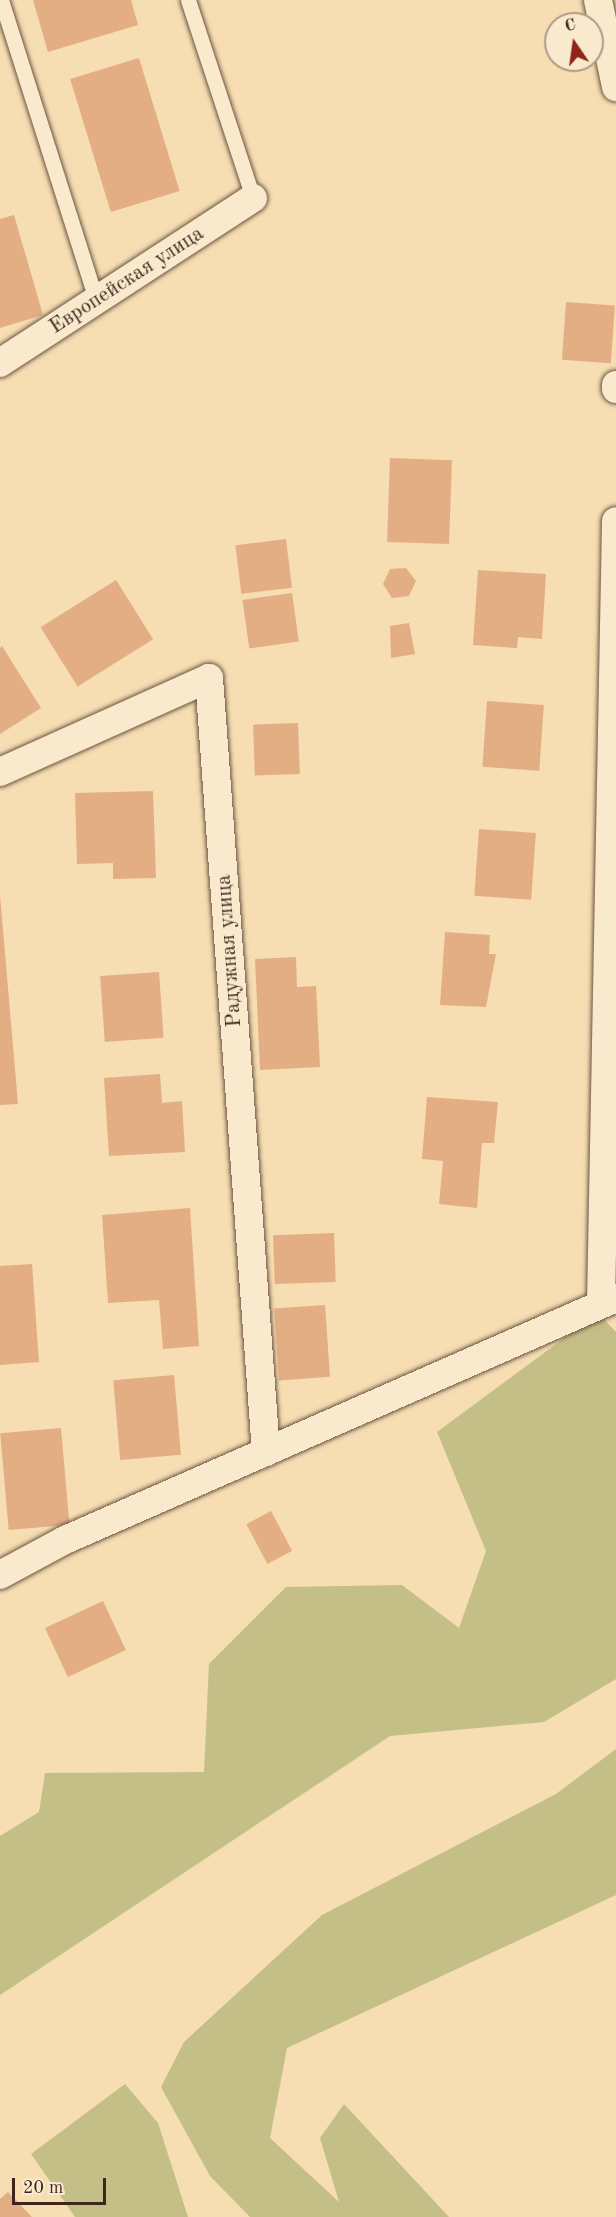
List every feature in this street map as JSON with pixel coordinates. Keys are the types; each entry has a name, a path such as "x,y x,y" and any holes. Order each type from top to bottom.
{"street":[{"path":"598,0 616,87"},
{"name":"Европейская улица","path":"0,363 97,303 253,198"},
{"path":"0,1575 65,1540 609,1301 616,521"},
{"name":"Радужная улица","path":"0,772 209,678 266,1452"}],"lane":[{"path":"1,0 97,303"},
{"path":"188,0 253,198"}],"shaded area":[{"path":"598,1313 616,1332 616,1679 544,1722 390,1736 0,1995 0,1836 39,1812 45,1773 204,1772 209,1664 286,1587 402,1585 459,1628 486,1551 437,1432"},
{"path":"616,1749 616,1895 287,2048 270,2138 339,2202 320,2138 344,2104 449,2217 250,2217 210,2176 161,2087 184,2042 322,1915 556,1794"},
{"path":"125,2084 158,2123 188,2217 75,2217 31,2154"}],"building":[{"path":"33,0 131,0 138,25 48,52"},
{"path":"139,58 180,191 111,212 70,79"},
{"path":"14,215 43,315 0,328 0,219"},
{"path":"566,302 615,305 611,363 562,360"},
{"path":"390,458 452,460 449,544 387,542"},
{"path":"286,539 292,588 241,594 235,545"},
{"path":"406,568 416,581 409,596 392,598 383,584 390,569"},
{"path":"478,570 546,574 542,639 518,637 517,648 473,645"},
{"path":"116,580 153,639 78,687 41,627"},
{"path":"292,593 299,642 249,648 242,600"},
{"path":"409,623 415,654 391,658 390,626"},
{"path":"2,646 41,708 0,734 0,648"},
{"path":"487,701 544,705 539,771 482,767"},
{"path":"298,723 300,774 255,776 253,725"},
{"path":"153,791 156,878 113,879 113,863 77,864 75,793"},
{"path":"479,829 536,833 531,900 474,896"},
{"path":"0,895 18,1104 0,1105"},
{"path":"445,932 490,935 489,954 496,954 486,1007 440,1005"},
{"path":"296,957 297,987 316,986 320,1067 260,1070 255,959"},
{"path":"159,972 164,1038 105,1042 100,976"},
{"path":"160,1074 162,1103 182,1101 185,1152 109,1156 104,1078"},
{"path":"427,1097 498,1102 494,1143 482,1143 477,1208 439,1204 443,1161 422,1159"},
{"path":"190,1208 199,1346 163,1349 159,1300 108,1303 102,1215"},
{"path":"334,1233 336,1282 275,1284 273,1235"},
{"path":"32,1264 39,1362 0,1365 0,1266"},
{"path":"325,1305 330,1377 279,1380 274,1309"},
{"path":"174,1375 181,1455 120,1460 113,1380"},
{"path":"61,1428 69,1525 9,1530 0,1433"},
{"path":"271,1511 292,1551 267,1564 246,1524"},
{"path":"103,1601 126,1650 68,1677 45,1628"},
{"path":"8,2192 32,2217 0,2217 0,2199"}]}
